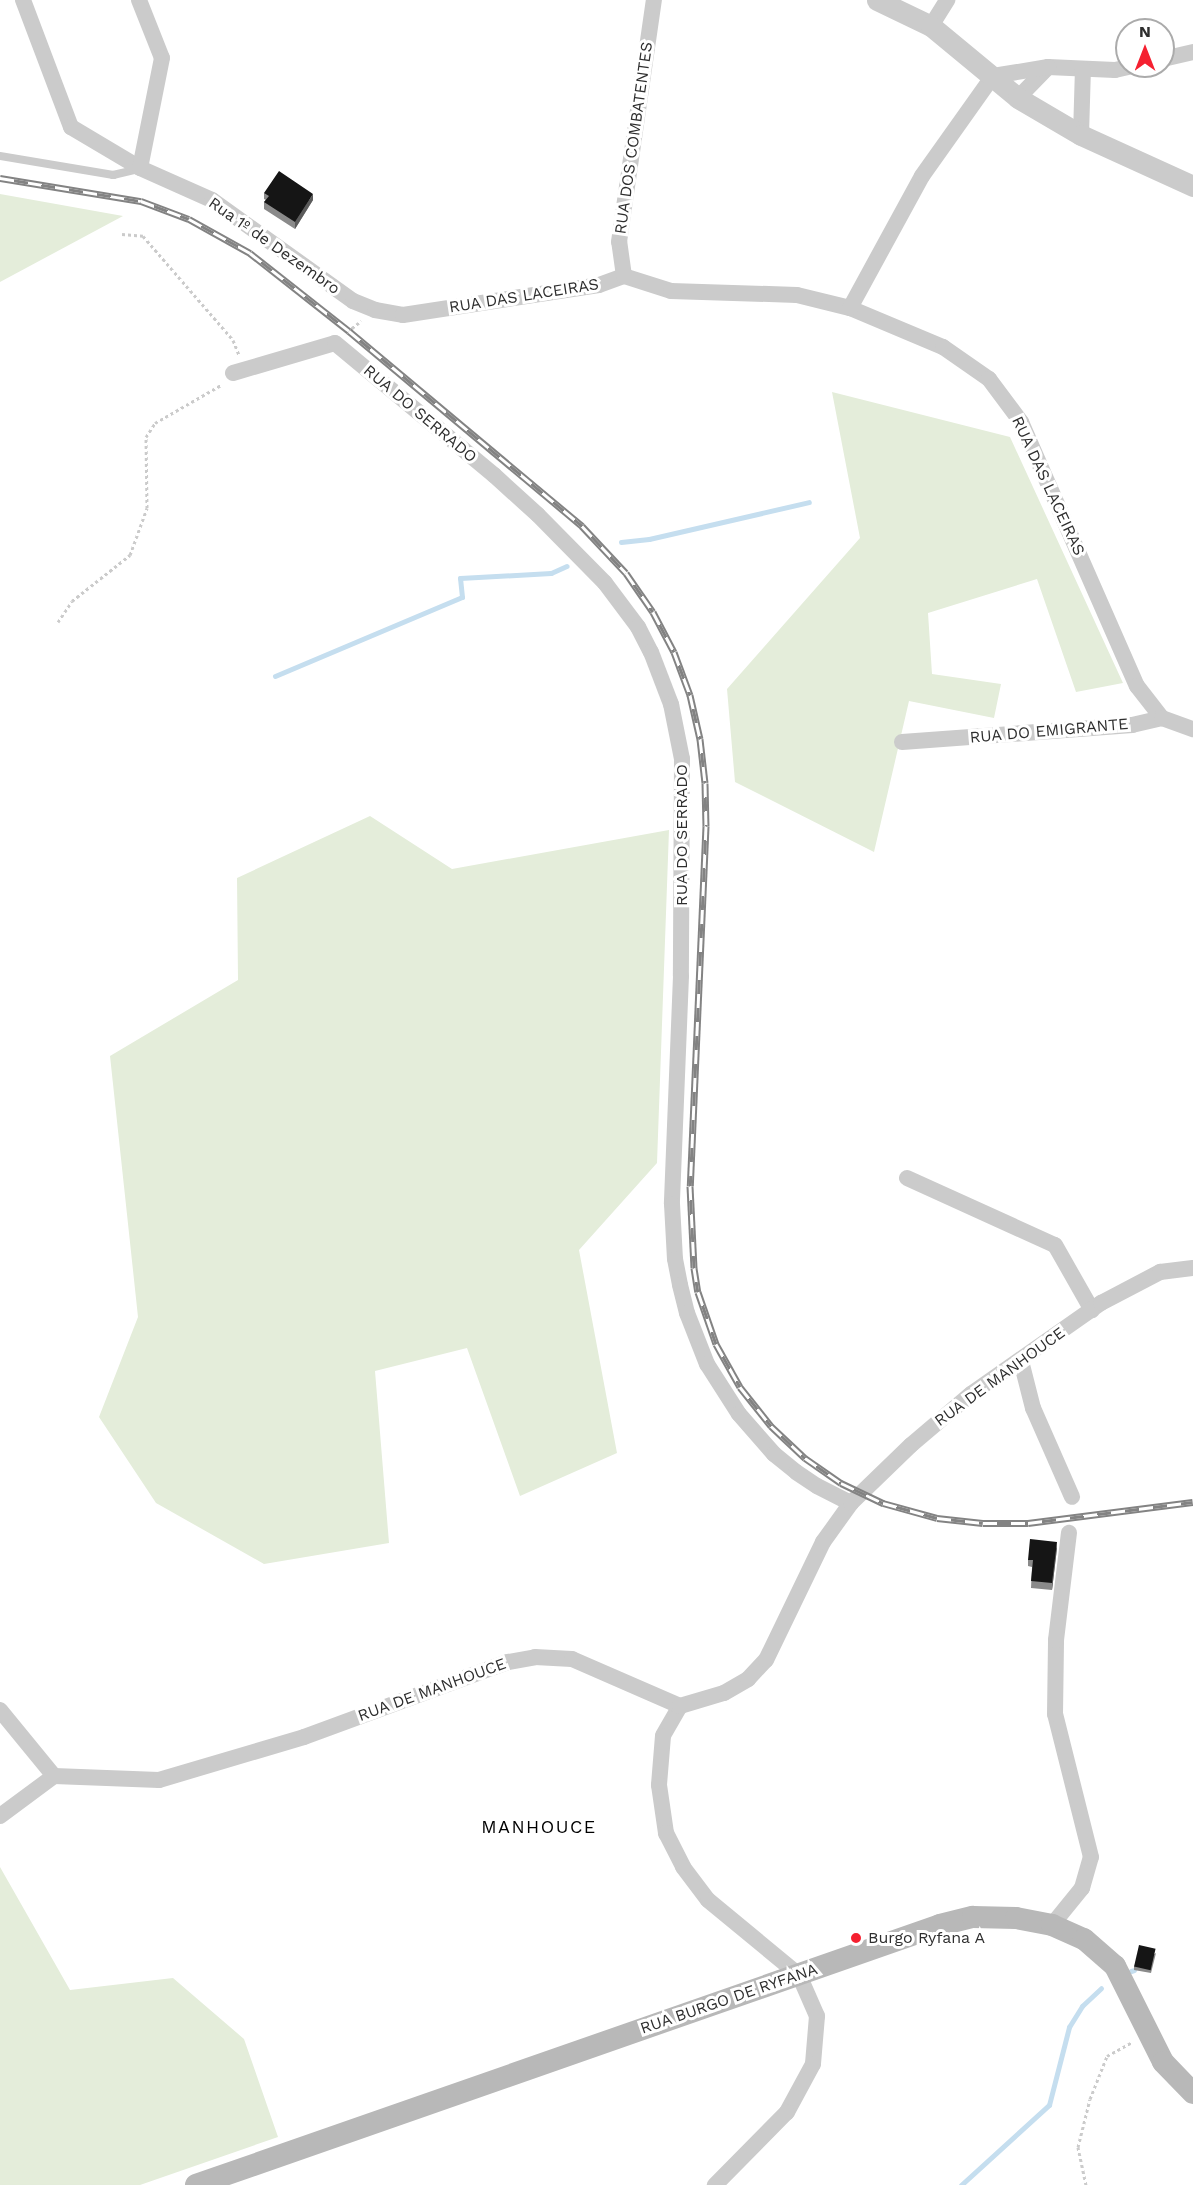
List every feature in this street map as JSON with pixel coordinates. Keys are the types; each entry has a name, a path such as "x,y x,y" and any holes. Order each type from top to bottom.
{"main road":[{"name":"RUA BURGO DE RYFANA","path":"196,2185 940,1925 973,1917 1016,1917 1052,1925 1084,1939 1115,1966 1163,2062 1193,2093"}],"street":[{"name":"Rua 1º de Dezembro","path":"23,0 71,127 140,168 212,200 354,301 375,310"},
{"path":"139,0 162,58 140,168"},
{"name":"RUA DOS COMBATENTES","path":"624,276 619,242 654,0"},
{"path":"877,0 931,27 1018,98 1081,135 1193,186"},
{"path":"931,27 947,0"},
{"path":"1175,56 1193,52"},
{"path":"1018,98 1048,67"},
{"path":"850,308 922,176 993,76 1048,67 1115,70"},
{"path":"1081,135 1083,69"},
{"name":"RUA DAS LACEIRAS","path":"375,310 403,315 599,285 624,276 671,291 797,295 850,308 943,347 989,379 1021,422 1137,686 1162,718"},
{"path":"238,371 334,343"},
{"name":"RUA DO SERRADO","path":"334,343 494,475 552,529 605,583 638,627 651,651 671,704 678,731 684,787 681,976 672,1204 675,1259 680,1285 690,1321 707,1364 739,1414 774,1454 796,1472 817,1486 851,1503"},
{"path":"1162,718 1193,729"},
{"name":"RUA DO EMIGRANTE","path":"903,742 1132,725 1162,718"},
{"path":"908,1178 1055,1245 1092,1310"},
{"name":"RUA DE MANHOUCE","path":"54,1776 159,1780 304,1737 507,1662 535,1657 572,1659 680,1706 724,1693 748,1679 766,1660 823,1542 851,1503 911,1445 971,1394 1131,1285 1160,1272 1193,1269"},
{"path":"1021,1361 1034,1408 1072,1497"},
{"path":"1052,1925 1082,1888 1091,1857 1055,1714 1056,1640 1069,1533"},
{"path":"680,1706 663,1736 659,1785 666,1833 683,1867 708,1900 799,1975 817,2016 813,2064 788,2112 715,2185"},
{"path":"0,1710 54,1776 0,1816"}],"lane":[{"path":"0,156 113,175 140,168"}],"path":[{"path":"58,622 72,601 130,555 147,508 146,437 155,423 220,387 238,371 232,340 143,236 122,234"},
{"path":"334,343 375,310"},
{"path":"1086,2185 1078,2147 1090,2099 1107,2056 1149,2034"}],"green space":[{"path":"0,194 123,216 0,282"},
{"path":"832,392 1010,437 1123,683 1076,692 1037,579 928,613 932,674 1001,684 994,718 909,701 874,852 735,782 727,689 860,538"},
{"path":"370,816 452,869 669,830 657,1163 579,1250 617,1453 520,1496 467,1348 375,1371 389,1543 264,1564 156,1503 99,1417 138,1317 110,1056 238,980 237,878"},
{"path":"0,1867 70,1990 173,1978 244,2039 278,2137 140,2185 0,2185"}],"building":[{"path":"279,171 313,194 295,222 264,202 269,196 264,193"},
{"path":"1030,1539 1057,1542 1052,1583 1031,1581 1033,1560 1028,1560"},
{"path":"1139,1945 1156,1949 1151,1970 1134,1966"}],"waterway":[{"path":"621,542 649,539 809,502"},
{"path":"275,676 462,597 460,578 551,573 567,566"},
{"path":"961,2185 1049,2105 1069,2027 1082,2006 1101,1988"}],"railway":[{"path":"0,178 141,201 189,219 250,253 349,331 582,526 626,573 653,612 674,652 690,695 700,739 705,783 706,826 690,1186 694,1268 698,1292 716,1344 740,1387 771,1426 805,1458 841,1483 883,1503 937,1518 983,1523 1028,1523 1193,1502"}],"place":[{"name":"Burgo Ryfana A","path":"856,1938"}],"district":[{"name":"MANHOUCE","path":"539,1827"}]}
